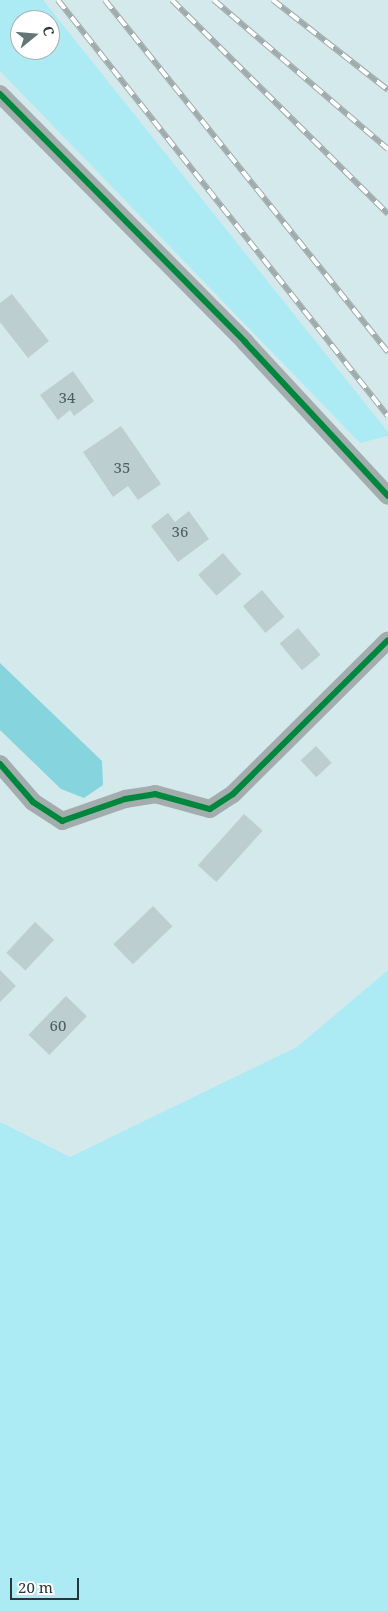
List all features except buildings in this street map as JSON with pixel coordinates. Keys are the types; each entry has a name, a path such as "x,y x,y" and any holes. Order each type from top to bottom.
{"street":[{"path":"0,94 245,342 388,496"},
{"path":"0,764 32,802 62,821 125,799 155,794 210,810 233,794 388,640"}],"shaded area":[{"path":"0,0 43,0 51,10 10,10 10,60 60,60 60,21 388,432 388,436 360,443 0,71"},
{"path":"0,663 102,761 103,785 84,798 61,789 0,730"},
{"path":"388,970 388,1611 0,1611 0,1122 70,1157 297,1047"}],"railway":[{"path":"58,0 388,416"},
{"path":"105,0 388,352"},
{"path":"172,0 388,214"},
{"path":"214,0 388,149"},
{"path":"273,0 388,90"}],"cycle path":[{"path":"0,94 245,342 388,496"},
{"path":"0,764 33,802 62,821 125,799 155,794 210,809 233,794 388,640"}]}
